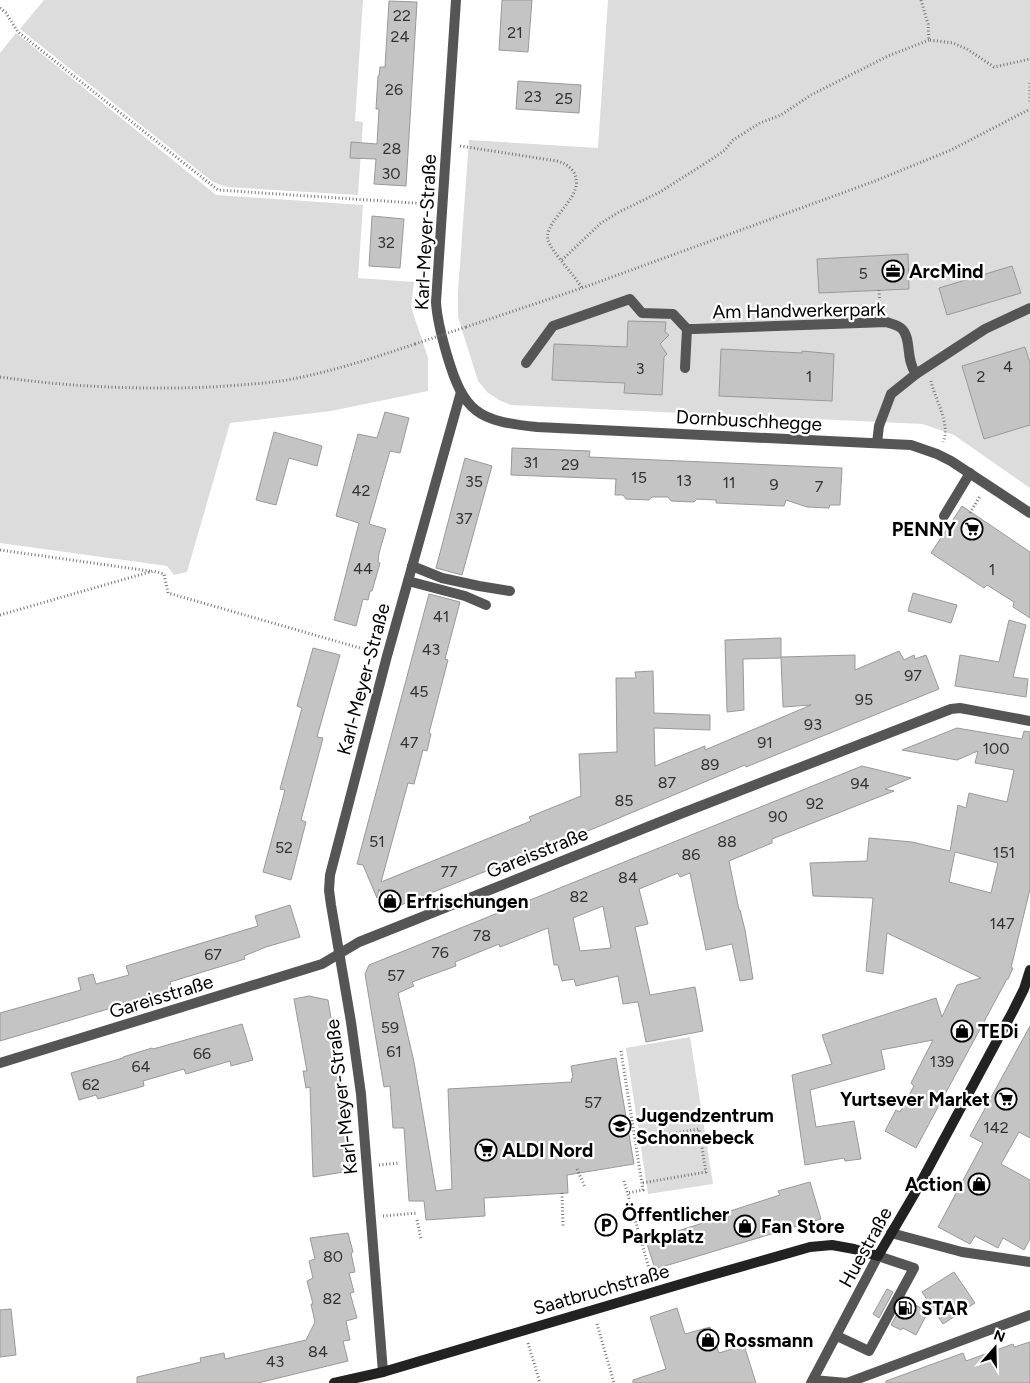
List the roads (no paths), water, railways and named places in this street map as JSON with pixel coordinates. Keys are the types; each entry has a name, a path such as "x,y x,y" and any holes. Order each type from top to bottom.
{"main road":[{"name":"Huestraße","path":"878,1256 915,1193 1013,1011 1024,989 1030,970"},
{"name":"Saatbruchstraße","path":"334,1383 383,1372 810,1247 832,1245 878,1256"}],"street":[{"name":"Karl-Meyer-Straße","path":"383,1372 361,1094 329,890 330,875 387,656 461,392 449,361 436,310 456,0"},
{"path":"526,363 553,326 630,299 642,313 673,314 690,329"},
{"path":"877,443 879,426 891,394 916,374 985,329 1030,308"},
{"name":"Am Handwerkerpark","path":"685,368 690,329 887,322 901,328 907,340 910,366 916,374"},
{"name":"Dornbuschhegge","path":"461,392 470,405 482,415 494,421 509,424 911,446 937,454 970,473 1030,513"},
{"path":"944,516 970,473"},
{"path":"412,566 442,578 510,590"},
{"path":"408,581 465,596 486,605"},
{"name":"Gareisstraße","path":"0,1063 322,964 359,942 951,708 1030,721"},
{"path":"891,1233 962,1252 1030,1262"},
{"path":"837,1336 869,1351 914,1268 878,1256"},
{"name":"Huestraße","path":"878,1256 812,1382 846,1383 1030,1315"}],"place":[{"name":"ArcMind","path":"893,271"},
{"name":"PENNY","path":"972,529"},
{"name":"Erfrischungen","path":"390,901"},
{"name":"TEDi","path":"962,1031"},
{"name":"Yurtsever Market","path":"1006,1099"},
{"name":"Jugendzentrum Schonnebeck","path":"620,1126"},
{"name":"ALDI Nord","path":"486,1150"},
{"name":"Action","path":"979,1184"},
{"name":"Öffentlicher Parkplatz","path":"606,1225"},
{"name":"Fan Store","path":"745,1226"},
{"name":"STAR","path":"905,1308"},
{"name":"Rossmann","path":"708,1340"}]}
